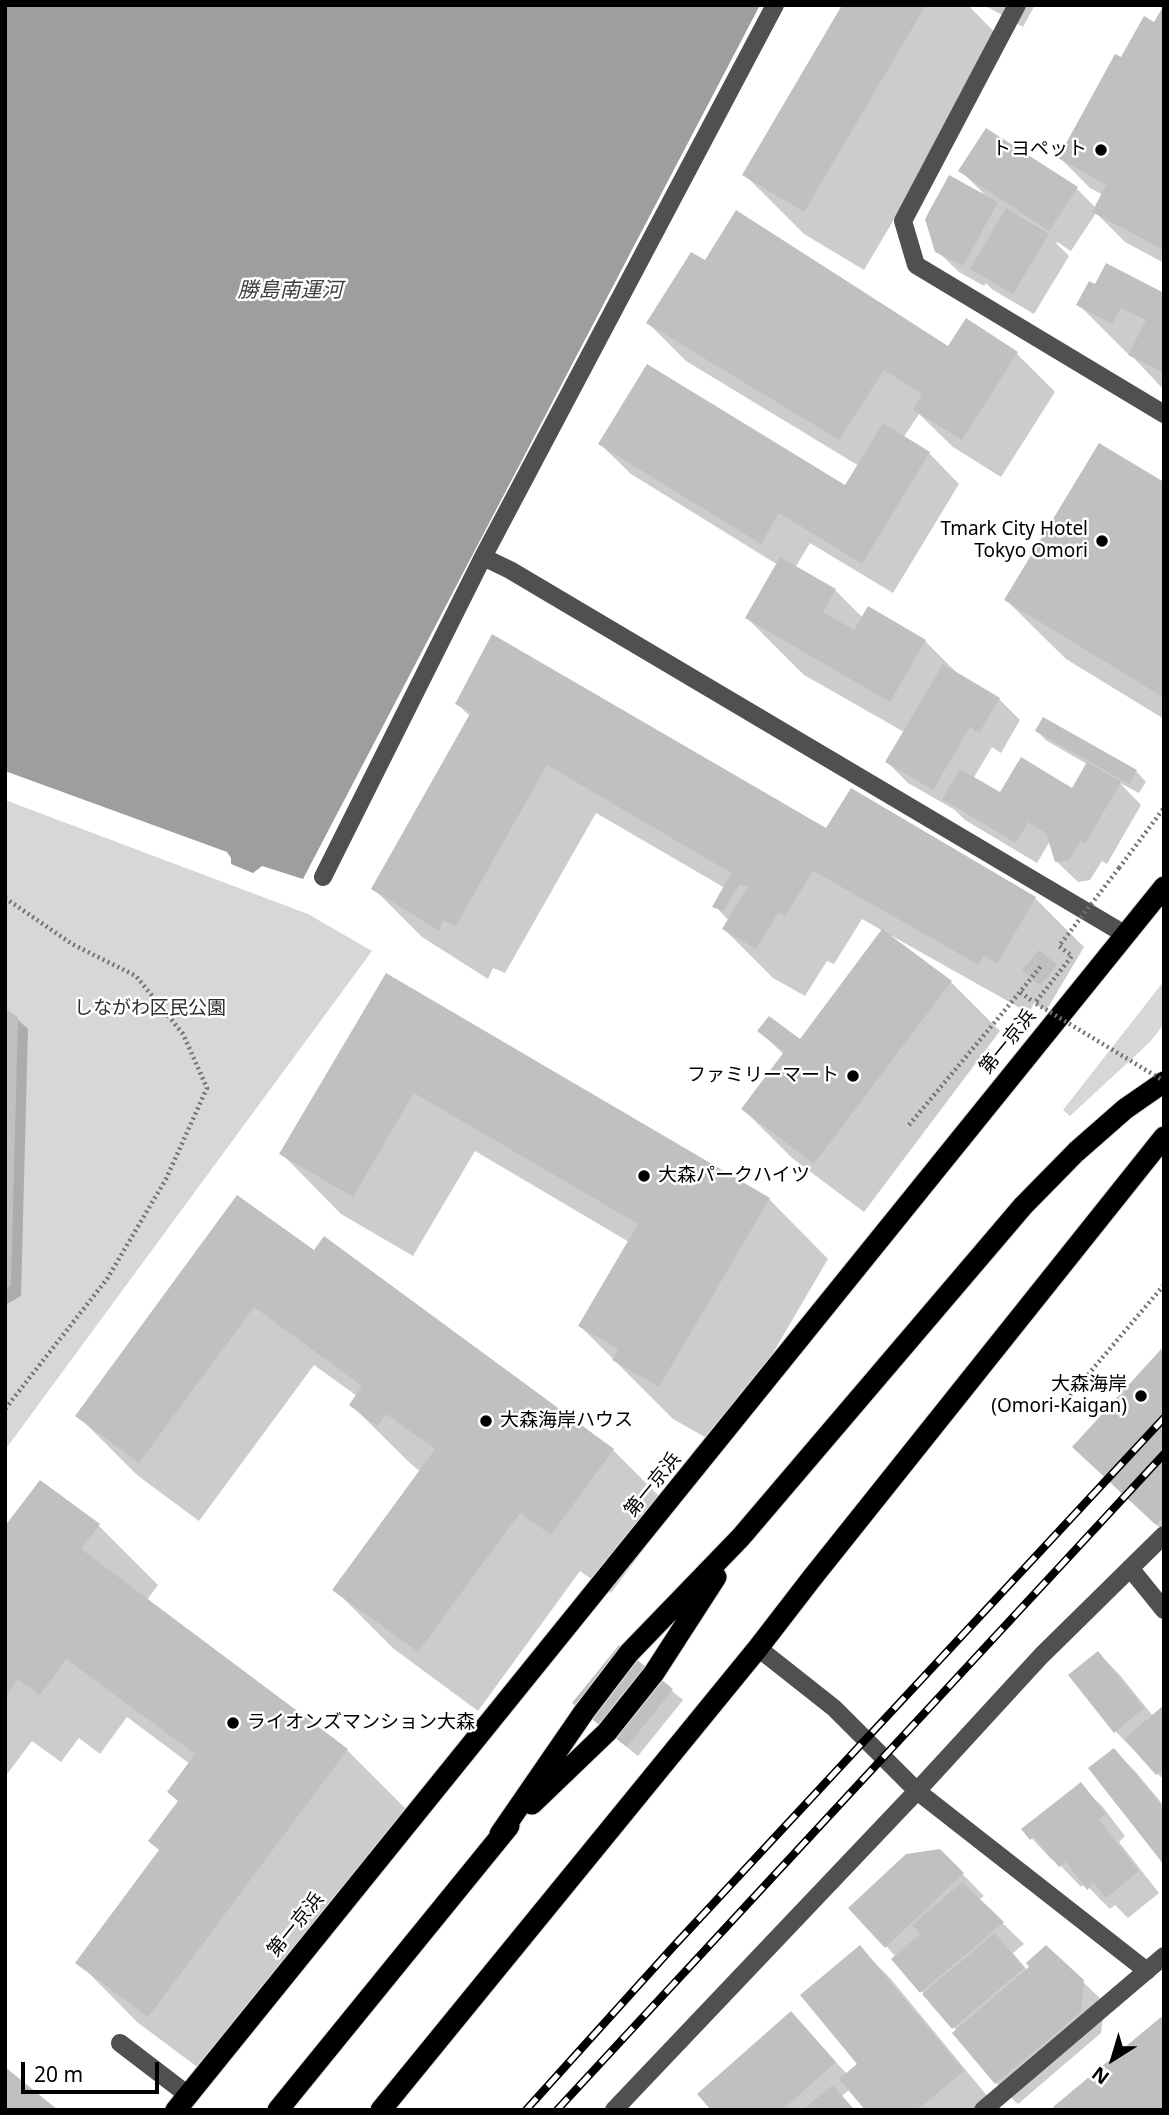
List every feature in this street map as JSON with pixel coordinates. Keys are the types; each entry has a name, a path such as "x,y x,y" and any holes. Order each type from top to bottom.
{"highway":[{"name":"第一京浜","path":"182,2103 1007,1079 1126,935 1157,903 1164,887"},
{"path":"278,2110 500,1834 584,1712 629,1653 741,1537 1023,1206 1076,1152 1125,1109 1164,1082"},
{"path":"381,2110 758,1648 1164,1136"},
{"path":"500,1834 607,1732 654,1674 741,1537"}],"street":[{"path":"323,877 483,556 775,5"},
{"path":"1017,5 903,221 916,265 1164,414"},
{"path":"483,556 1126,935"},
{"path":"614,2110 1041,1657 1164,1535"},
{"path":"1130,1568 1164,1610"},
{"path":"758,1648 834,1707 917,1791 1147,1971"},
{"path":"983,2110 1164,1956"},
{"path":"120,2043 182,2103"}],"path":[{"path":"1035,1003 1072,956 1059,946 1164,808"},
{"path":"5,898 72,944 136,975 183,1034 207,1087 166,1179 107,1279 5,1409"},
{"path":"909,1125 1041,965"},
{"path":"1020,992 1164,1082"},
{"path":"1063,1404 1164,1285"}],"green space":[{"name":"しながわ区民公園","path":"5,800 308,914 372,951 5,1450"},
{"path":"1164,981 1164,1024 1150,1042 1070,1116 1063,1110"}],"water":[{"name":"勝島南運河","path":"5,5 760,5 303,879 262,866 253,873 231,864 227,852 5,771"}],"building":[{"path":"842,5 926,5 804,212 742,175"},
{"path":"1164,5 1164,250 1092,212 1106,185 1058,158 1115,54 1121,57 1144,16 1154,22"},
{"path":"986,128 1078,187 1049,231 958,171"},
{"path":"949,175 998,202 963,266 935,252 925,219"},
{"path":"1006,208 1049,234 1013,294 970,269"},
{"path":"736,210 948,346 966,318 1018,352 962,440 913,410 922,394 884,370 839,440 646,323 691,252 705,260"},
{"path":"1106,263 1164,293 1164,373 1128,355 1146,320 1121,308 1112,324 1076,305 1089,281 1095,284"},
{"path":"647,364 845,485 883,423 930,452 862,564 779,513 761,544 598,444"},
{"name":"Tmark City Hotel Tokyo Omori","path":"1099,443 1164,482 1164,692 1161,696 1004,600"},
{"path":"780,557 836,589 823,612 854,630 868,606 926,640 890,702 745,618"},
{"path":"492,634 826,828 851,788 1036,897 997,964 984,955 979,965 813,871 785,916 778,913 756,949 722,929 748,886 739,885 723,911 712,907 731,873 547,765 456,926 443,920 439,931 371,889 471,712 455,704"},
{"path":"943,664 1000,698 979,733 970,727 933,790 885,762"},
{"path":"1043,717 1137,770 1129,784 1035,731"},
{"path":"1021,757 1072,788 1087,762 1121,782 1085,844 1081,841 1069,860 1055,862 1046,833 1028,822 1016,843 942,799 960,769 1000,792"},
{"path":"882,929 952,981 814,1164 741,1109 784,1052 757,1031 769,1016 800,1039"},
{"path":"1039,950 1057,965 1040,986 1022,970"},
{"name":"大森パークハイツ","path":"386,973 770,1198 659,1387 612,1360 618,1349 578,1326 638,1224 414,1093 353,1197 279,1154"},
{"path":"5,1009 18,1017 11,1285 5,1289"},
{"name":"大森海岸ハウス","path":"237,1195 314,1250 324,1236 614,1449 551,1535 520,1513 418,1652 332,1590 435,1449 386,1414 377,1426 349,1405 362,1386 254,1307 139,1463 75,1416"},
{"name":"大森海岸 (Omori-Kaigan)","path":"1164,1346 1164,1517 1156,1525 1072,1447"},
{"name":"ライオンズマンション大森","path":"40,1480 100,1524 81,1549 348,1749 148,2017 75,1963 159,1850 148,1841 178,1801 167,1792 195,1754 66,1659 40,1695 18,1679 5,1697 5,1526"},
{"path":"619,1645 673,1689 627,1747 572,1703"},
{"path":"1098,1651 1144,1708 1114,1733 1068,1675"},
{"path":"1164,1705 1164,1768 1156,1775 1124,1739"},
{"path":"1114,1748 1164,1808 1164,1865 1088,1768"},
{"path":"1081,1782 1106,1814 1099,1820 1139,1871 1106,1898 1094,1883 1087,1890 1066,1862 1059,1867 1034,1837 1030,1840 1021,1829"},
{"path":"940,1849 964,1873 885,1948 848,1908 906,1854"},
{"path":"962,1882 1004,1922 920,1993 891,1959 920,1934 912,1925"},
{"path":"995,1933 1024,1968 952,2029 922,1994"},
{"path":"860,1945 964,2071 917,2110 865,2110 839,2079 857,2064 800,1995"},
{"path":"1046,1945 1084,1980 1081,2012 995,2084 952,2033 1029,1967 1026,1963"},
{"path":"791,2011 836,2062 782,2110 711,2110 697,2094"},
{"path":"1161,2017 1164,2020 1164,2110 1055,2110 1053,2107"},
{"path":"5,2067 58,2110 5,2110"},
{"path":"833,2085 854,2110 802,2110"}],"railway":[{"path":"526,2110 672,1948 1164,1418"},
{"path":"557,2110 1164,1454"}],"place":[{"name":"トヨペット","path":"1101,150"},
{"name":"Tmark City Hotel Tokyo Omori","path":"1102,541"},
{"name":"ファミリーマート","path":"853,1076"},
{"name":"大森パークハイツ","path":"644,1176"},
{"name":"大森海岸 (Omori-Kaigan)","path":"1141,1396"},
{"name":"大森海岸ハウス","path":"486,1421"},
{"name":"ライオンズマンション大森","path":"233,1723"}]}
